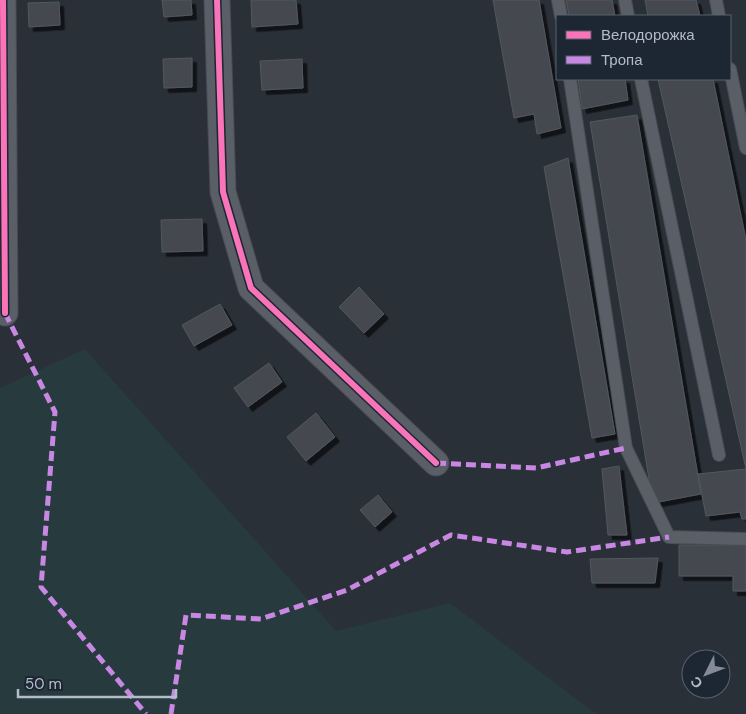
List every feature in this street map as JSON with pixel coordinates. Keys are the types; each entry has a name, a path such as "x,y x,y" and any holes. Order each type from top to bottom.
{"street":[{"path":"3,0 5,313"},
{"path":"217,0 223,192 251,288 436,463"}],"lane":[{"path":"558,0 561,15"},
{"path":"625,0 628,15"},
{"path":"716,0 719,15"},
{"path":"731,74 746,148"},
{"path":"570,80 626,448 669,537 746,539"},
{"path":"641,80 719,455"}],"green space":[{"path":"85,349 336,631 450,603 596,714 0,714 0,388"}],"building":[{"path":"162,0 191,0 192,15 164,17"},
{"path":"251,0 296,0 298,24 252,27"},
{"path":"493,0 539,0 561,128 537,134 534,114 514,118"},
{"path":"566,0 612,0 615,15 569,15"},
{"path":"645,0 696,0 700,15 648,15"},
{"path":"59,2 60,25 29,27 28,3"},
{"path":"192,58 192,87 164,88 163,59"},
{"path":"302,59 303,88 262,90 260,61"},
{"path":"578,80 625,80 628,100 582,109"},
{"path":"658,80 713,80 746,240 746,469"},
{"path":"637,115 701,494 653,503 590,122"},
{"path":"568,158 615,434 592,438 544,167"},
{"path":"202,219 203,251 162,252 161,220"},
{"path":"359,287 384,314 364,333 339,307"},
{"path":"220,304 232,325 194,346 182,325"},
{"path":"269,363 282,382 248,407 234,388"},
{"path":"316,413 335,437 306,461 287,437"},
{"path":"619,466 627,535 608,535 602,469"},
{"path":"746,469 746,519 742,519 740,512 706,516 698,474"},
{"path":"378,495 392,512 375,527 360,510"},
{"path":"679,545 746,545 746,591 733,591 733,576 679,576"},
{"path":"658,558 655,583 592,583 590,559"}],"marked path":[{"path":"5,313 55,412 41,587 146,714"},
{"path":"436,463 536,468 626,448"},
{"path":"171,714 186,615 261,619 347,590 451,535 567,552 669,537"}],"cycle path":[{"path":"3,0 5,313"},
{"path":"217,0 223,192 251,288 436,463"}]}
